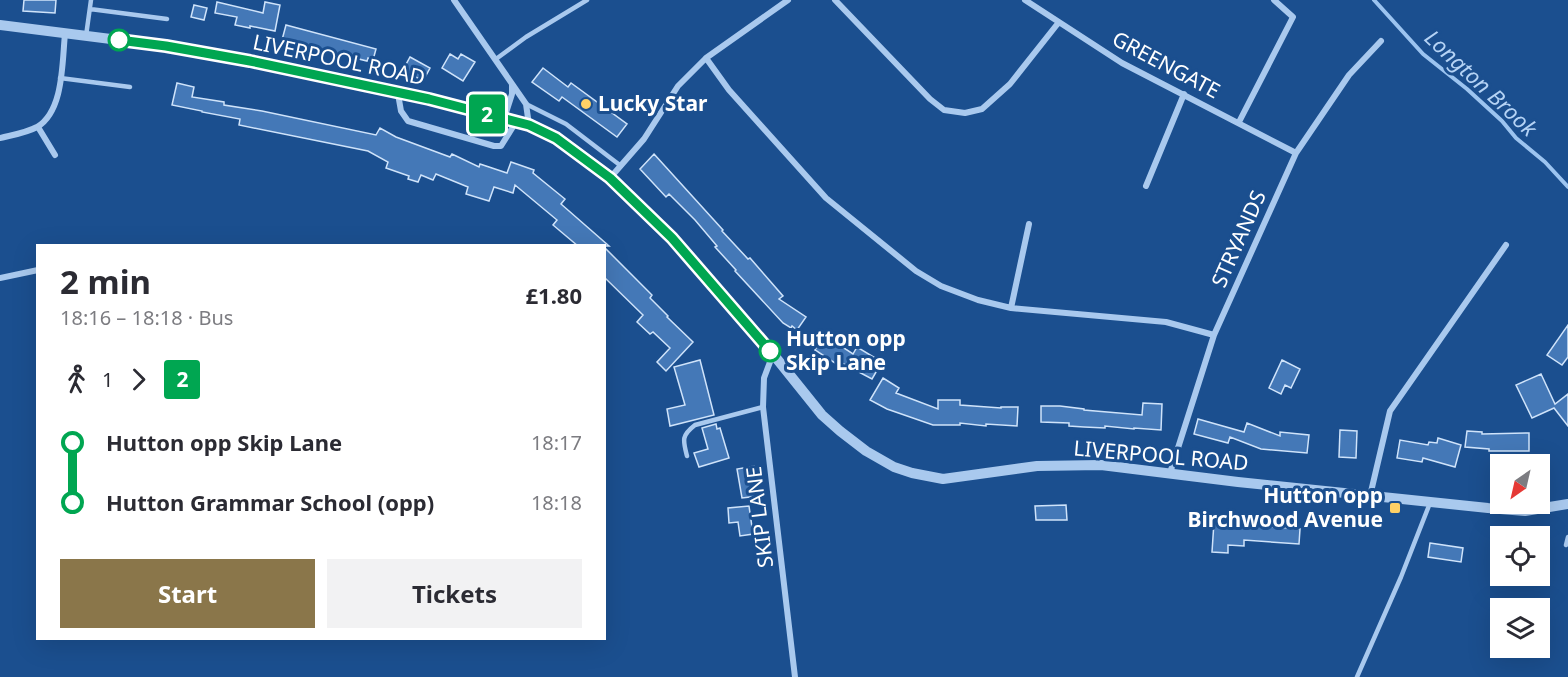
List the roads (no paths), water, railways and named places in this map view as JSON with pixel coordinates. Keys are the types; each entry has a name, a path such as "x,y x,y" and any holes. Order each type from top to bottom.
{"street":[{"path":"454,0 526,104 529,125"},
{"path":"610,178 644,138 678,86 706,58 788,0"},
{"path":"835,0 930,99 944,110 966,113 982,109 1010,84 1059,22"},
{"name":"GREENGATE","path":"1025,0 1122,63 1296,153"},
{"path":"1239,122 1293,17 1274,0"},
{"name":"LIVERPOOL ROAD","path":"0,26 166,46 250,61 429,99 529,125 556,138 610,178 672,238 773,354 822,415 840,431 876,456 894,467 912,473 943,479 1037,466 1101,465 1238,483 1525,511 1568,504"},
{"path":"0,138 38,127 50,114 57,100 65,34"},
{"name":"STRYANDS","path":"1170,473 1214,335 1296,153 1349,75 1381,41"},
{"path":"706,58 729,90 826,198 916,271 941,286 978,300 1011,308 1166,322 1214,335"},
{"path":"504,118 512,94 512,83"},
{"path":"398,94 401,111 408,121 494,146 501,146 516,122"},
{"path":"1146,186 1184,94"},
{"path":"38,127 55,155"},
{"path":"1011,308 1029,224"},
{"path":"1370,496 1390,411 1506,244"},
{"path":"0,278 36,270"},
{"name":"SKIP LANE","path":"773,354 764,378 764,407 795,677"}],"lane":[{"path":"85,37 92,0"},
{"path":"496,60 526,37 586,0"},
{"path":"90,9 167,19"},
{"path":"60,78 130,87"},
{"path":"526,104 566,124 621,165"},
{"path":"687,456 683,439 687,431 695,425 764,407"},
{"path":"1357,677 1401,577 1430,503"},
{"path":"1566,545 1568,537"}],"waterway":[{"name":"Longton Brook","path":"1374,0 1423,54 1502,121 1516,138 1545,162 1568,187"}],"place":[{"name":"Lucky Star","path":"586,104"},
{"name":"Hutton opp Skip Lane","path":"770,351"},
{"name":"Hutton opp Birchwood Avenue","path":"1395,508"}]}
